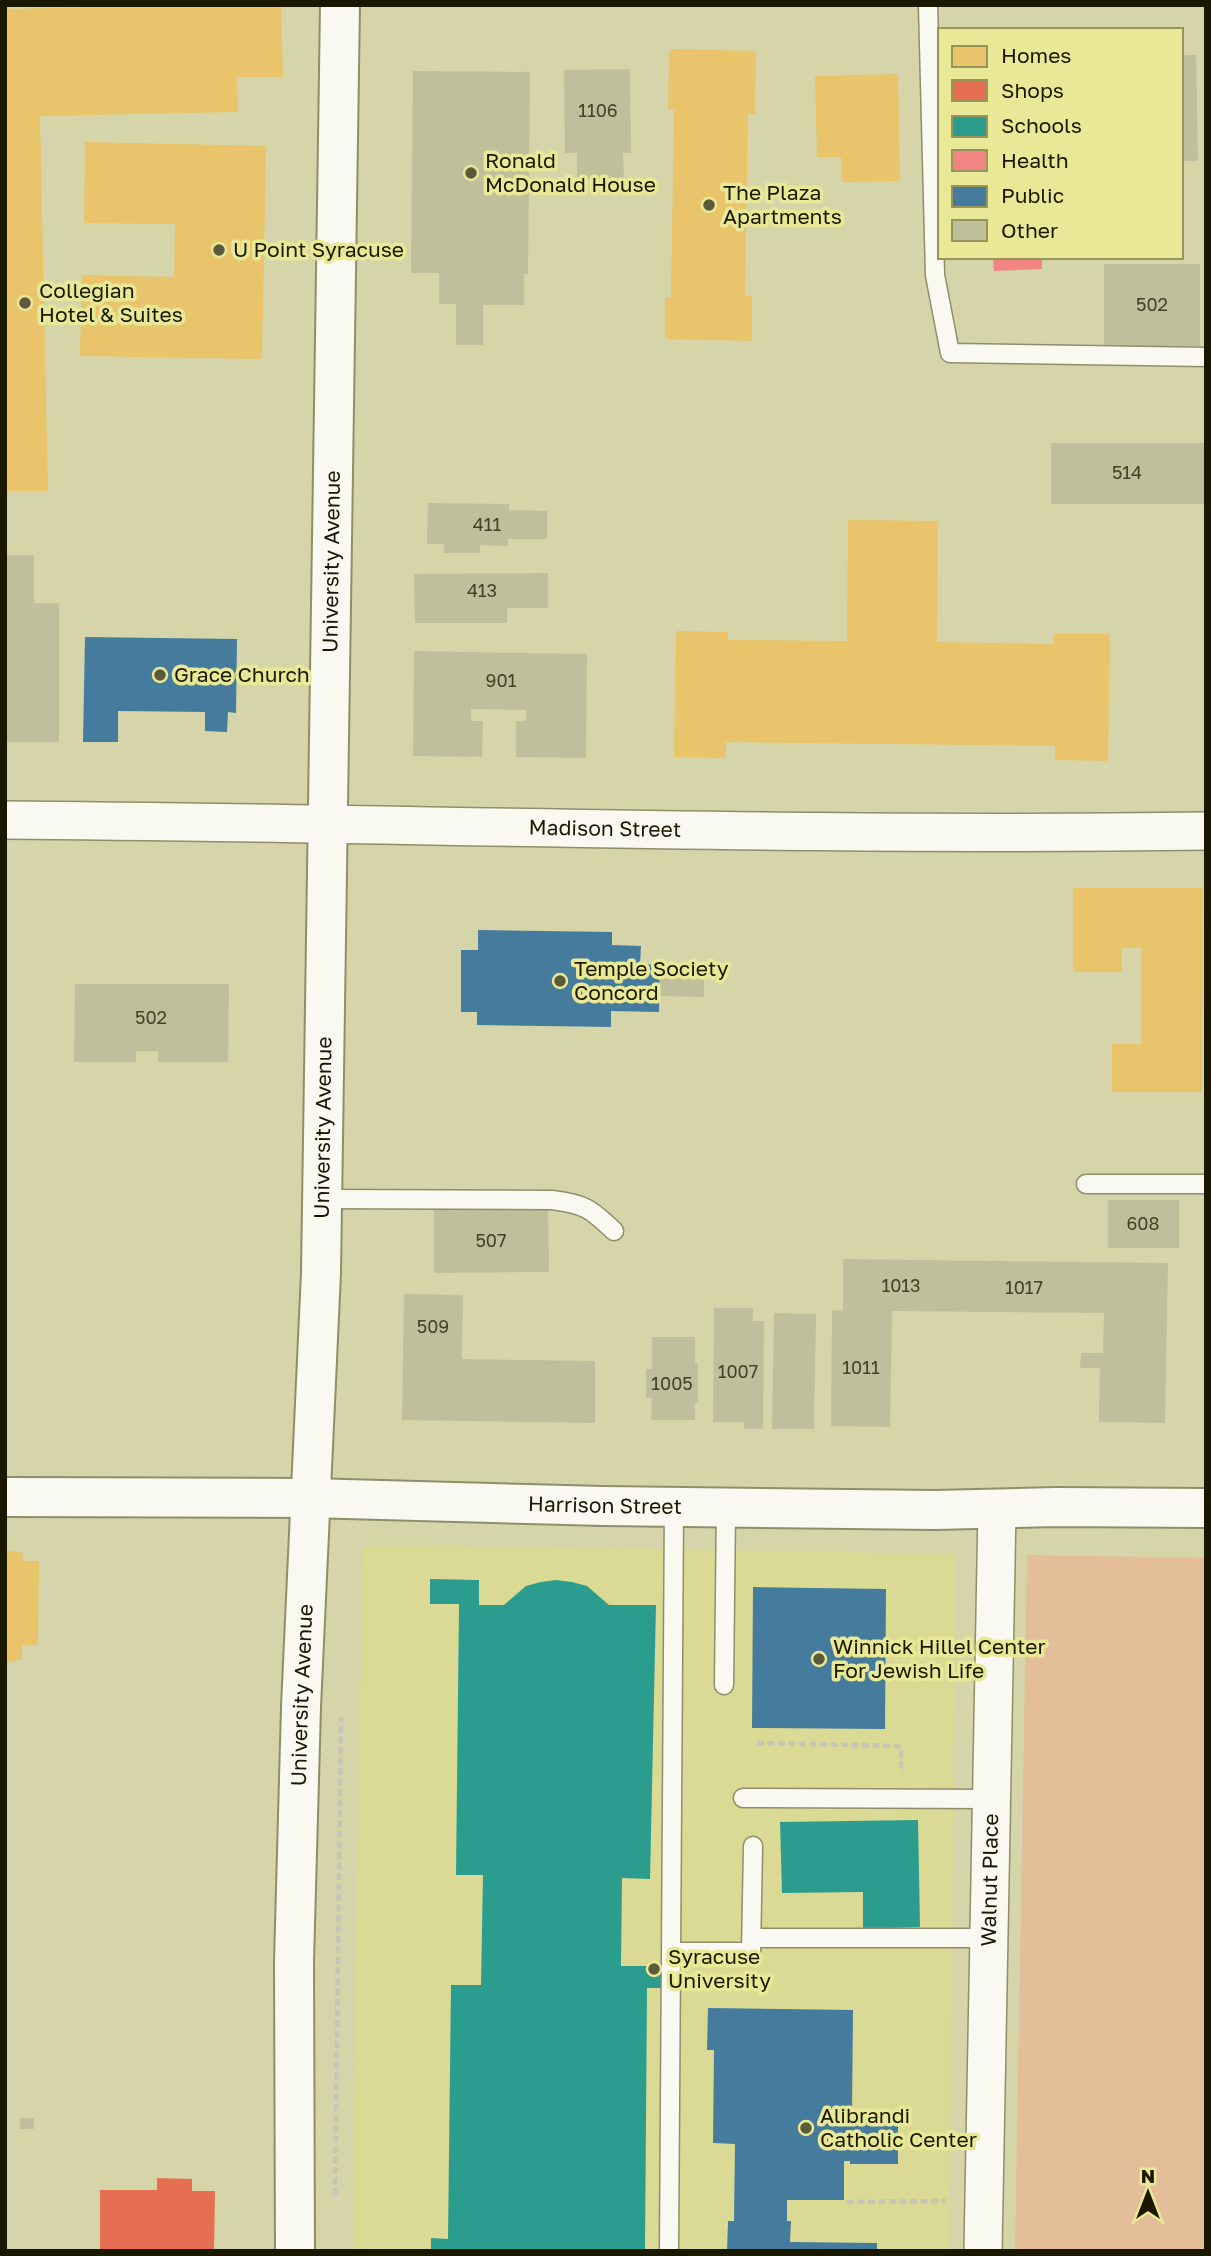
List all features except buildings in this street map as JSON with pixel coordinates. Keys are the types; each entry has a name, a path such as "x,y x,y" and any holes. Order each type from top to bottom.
{"street":[{"name":"University Avenue","path":"295,2251 295,1961 301,1707 321,1273 340,5"},
{"name":"Madison Street","path":"5,820 327,822 1016,834 1206,831"},
{"name":"Harrison Street","path":"5,1497 309,1498 935,1510 1206,1508"},
{"name":"Walnut Place","path":"983,2251 996,1509"}],"lane":[{"path":"928,5 935,275 950,353 1206,357"},
{"path":"1086,1184 1206,1184"},
{"path":"322,1199 552,1200 591,1209 614,1231"},
{"path":"669,2251 674,1507"},
{"path":"724,1685 726,1507"},
{"path":"743,1798 991,1800"},
{"path":"671,1952 751,1952 753,1846"},
{"path":"751,1938 988,1938"}],"path":[{"path":"757,1743 898,1746 901,1749 901,1769 910,1774"},
{"path":"847,2202 946,2201"}],"shaded area":[{"name":"Syracuse University","path":"363,1545 956,1554 949,2251 353,2251"},
{"path":"1027,1555 1206,1558 1206,2251 1015,2251"}],"place":[{"name":"Ronald McDonald House","path":"471,173"},
{"name":"The Plaza Apartments","path":"709,205"},
{"name":"U Point Syracuse","path":"219,250"},
{"name":"Collegian Hotel & Suites","path":"25,303"},
{"name":"Grace Church","path":"160,675"},
{"name":"Temple Society Concord","path":"560,981"},
{"name":"Winnick Hillel Center For Jewish Life","path":"819,1659"},
{"name":"Syracuse University","path":"654,1969"},
{"name":"Alibrandi Catholic Center","path":"806,2128"}]}
